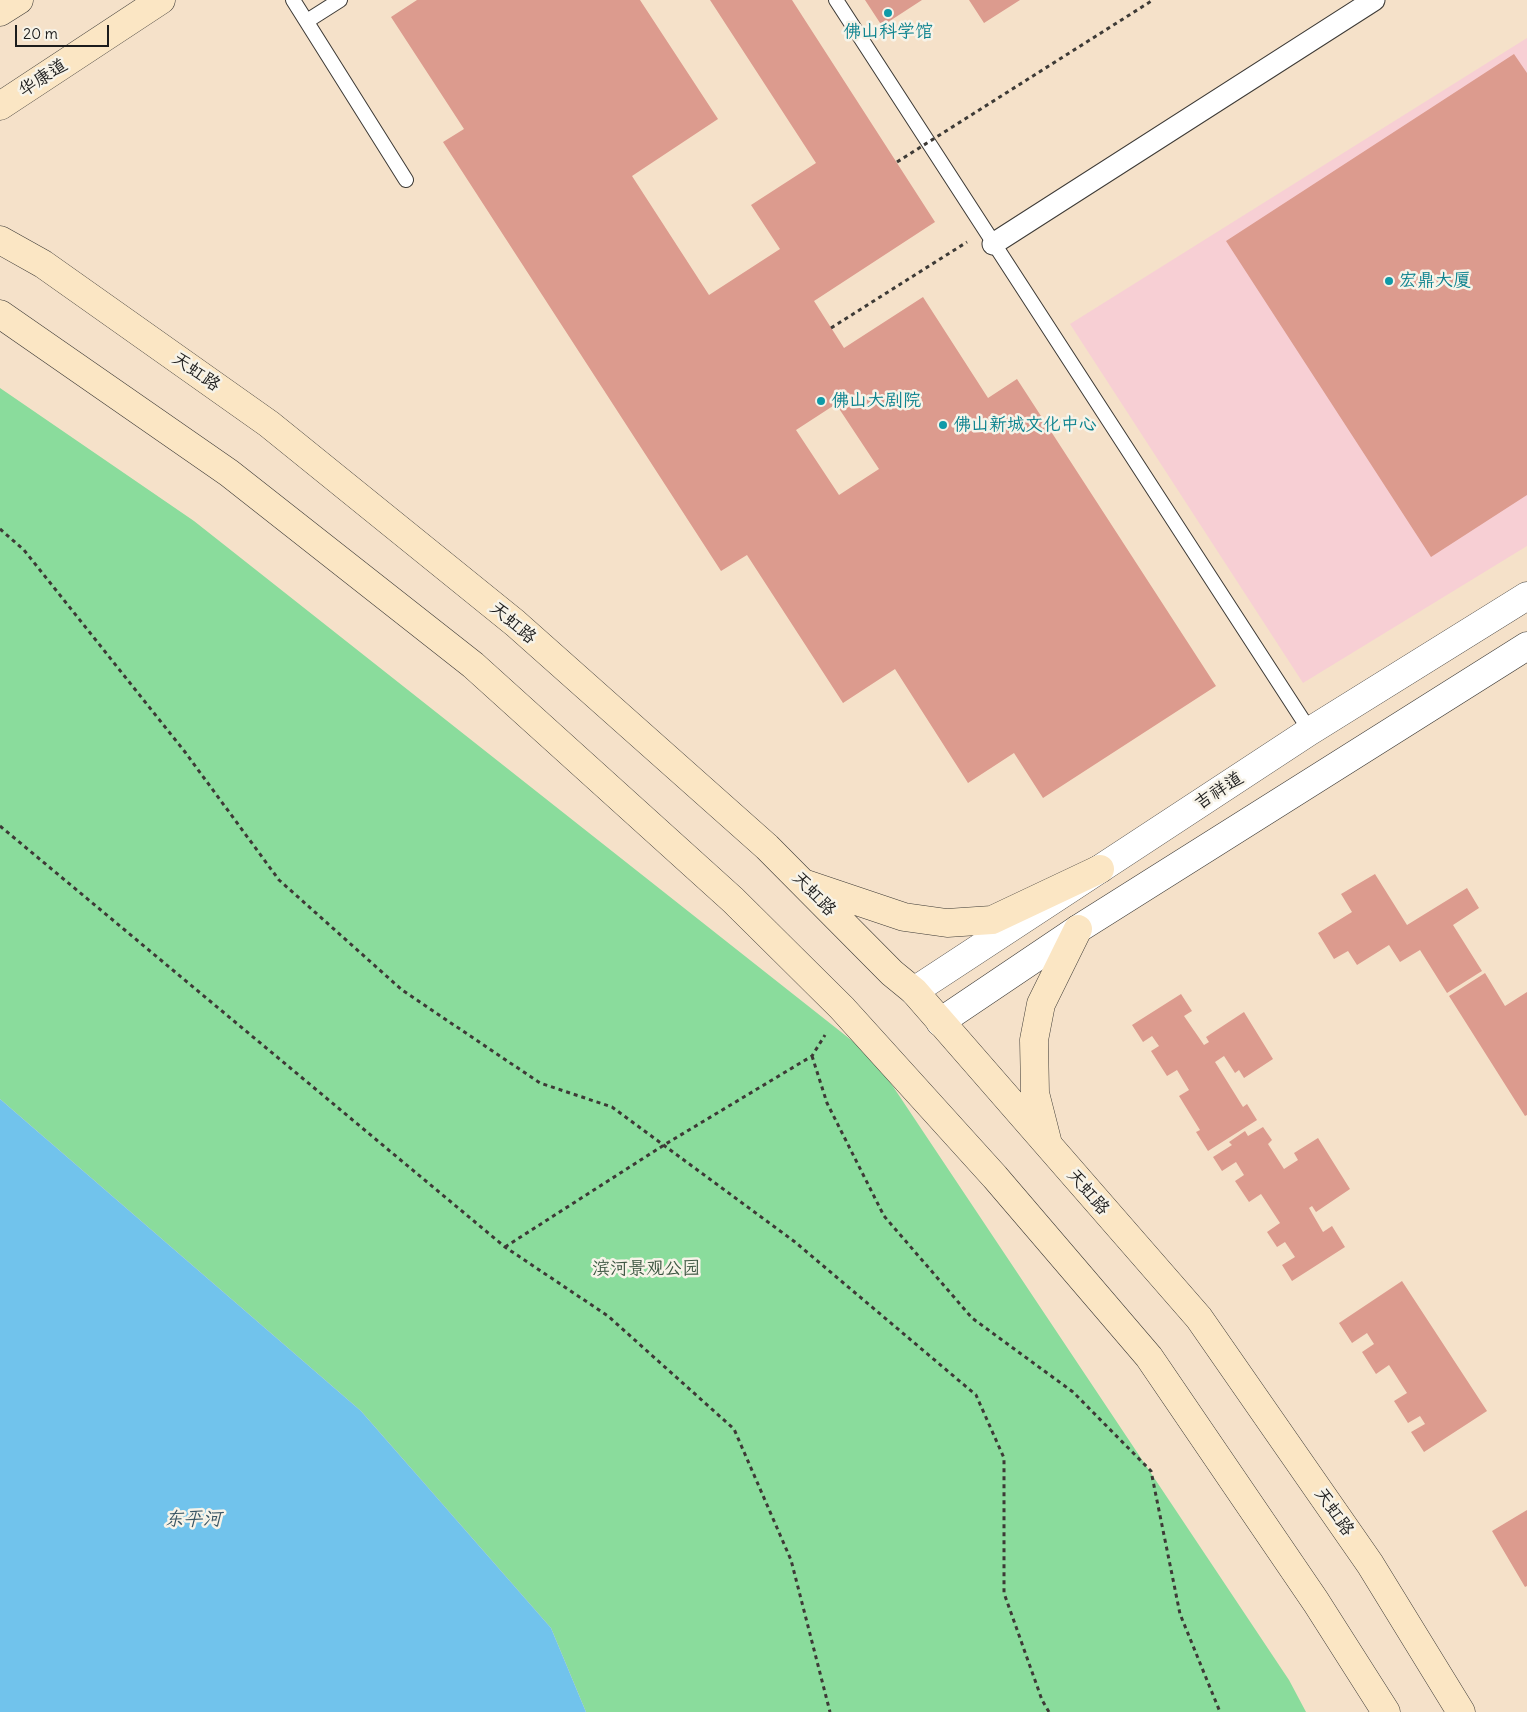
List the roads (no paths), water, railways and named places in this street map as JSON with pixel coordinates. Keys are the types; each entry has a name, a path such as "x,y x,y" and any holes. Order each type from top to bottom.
{"main road":[{"path":"0,12 19,0"},
{"name":"华康道","path":"0,106 161,0"},
{"name":"天虹路","path":"0,240 43,264 270,424 515,623 767,847 892,973 914,991 1199,1318 1370,1564 1461,1712"},
{"path":"0,314 229,473 473,665 733,900 842,1008 995,1177 1149,1357 1316,1602 1386,1712"},
{"path":"803,883 904,917 947,923 992,920 1100,869"},
{"path":"1049,1148 1035,1093 1034,1040 1041,1004 1078,929"}],"street":[{"path":"989,237 1374,0"},
{"name":"吉祥道","path":"914,991 1310,731 1527,596"},
{"path":"940,1022 1078,929 1527,646"}],"lane":[{"path":"293,0 406,180"},
{"path":"307,21 340,0"},
{"path":"836,0 1310,731"}],"water":[{"name":"东平河","path":"0,1099 361,1411 551,1628 586,1712 0,1712"}],"place":[{"name":"佛山科学馆","path":"888,13"},
{"name":"宏鼎大厦","path":"1389,281"},
{"name":"佛山大剧院","path":"821,401"},
{"name":"佛山新城文化中心","path":"943,425"}],"park label":[{"name":"滨河景观公园","path":"646,1269"}]}
